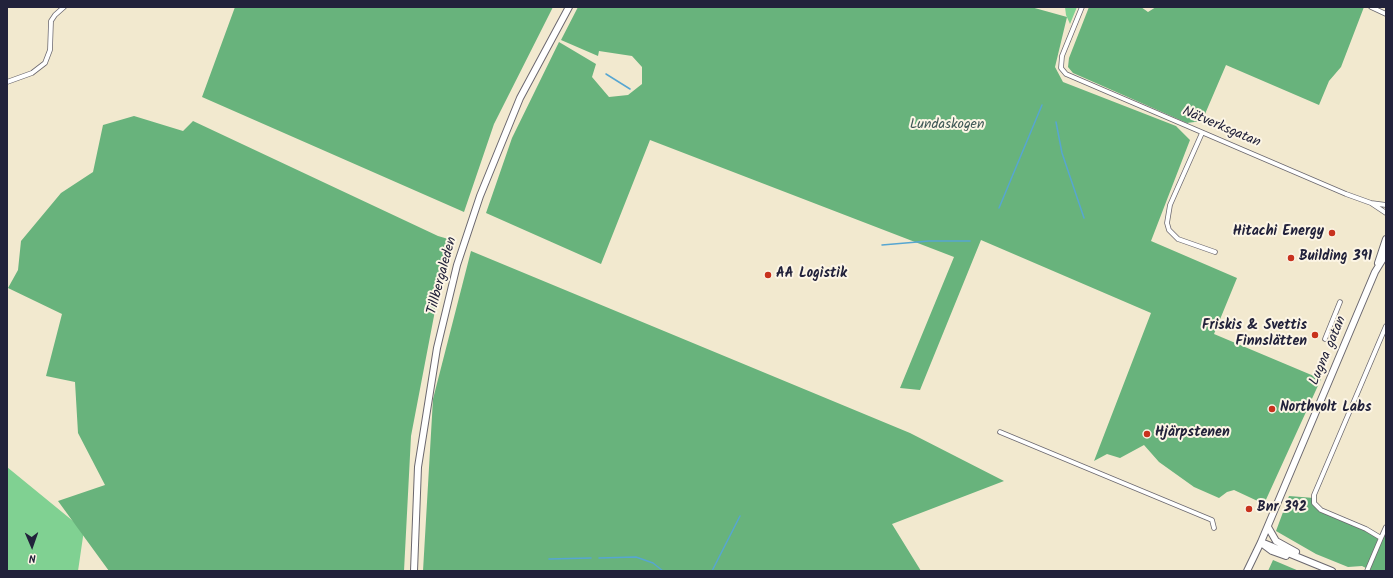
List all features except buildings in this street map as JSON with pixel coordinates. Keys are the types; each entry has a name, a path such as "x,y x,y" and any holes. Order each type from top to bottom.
{"main road":[{"name":"Tillbergaleden","path":"414,571 418,466 429,388 445,310 459,258 482,189 520,98 569,7"},
{"name":"Lugna gatan","path":"1247,571 1268,527 1375,272 1386,238"},
{"name":"Lugna gatan","path":"1375,272 1386,254"},
{"path":"1268,527 1276,541 1309,561"},
{"path":"1261,542 1332,571"}],"street":[{"path":"7,82 32,73 45,63 50,50 52,21 55,15 64,7"},
{"name":"Nätverksgatan","path":"1082,7 1062,56 1061,68 1064,72 1072,77 1202,133 1371,203 1386,213"},
{"path":"1371,7 1386,14"},
{"path":"1202,133 1170,204 1167,223 1169,230 1178,239 1215,252"},
{"name":"Nätverksgatan","path":"1371,203 1386,204"},
{"path":"1325,339 1340,302"},
{"path":"1381,538 1366,529 1321,510 1313,502 1314,495 1337,439 1386,326"},
{"path":"1000,432 1212,520 1214,528"},
{"path":"1367,571 1386,527"}],"green space":[{"path":"235,7 553,7 494,124 464,212 202,97"},
{"name":"Lundaskogen","path":"578,7 1031,7 1067,17 1055,67 1063,82 1176,126 1190,140 1151,241 1237,278 1214,334 1321,379 1264,504 1234,490 1227,492 1219,498 1194,487 1159,462 1144,445 1120,458 1107,454 1094,461 1151,313 981,240 920,390 900,388 954,257 650,140 601,264 486,213 512,138 559,42 596,64 592,77 609,97 628,95 642,84 642,67 632,56 599,51 598,56 561,40"},
{"path":"1065,7 1077,7 1070,24 1066,15"},
{"path":"1089,7 1141,7 1148,12 1156,7 1364,7 1341,67 1329,81 1319,105 1226,65 1202,121 1187,123 1073,73 1068,67 1069,58"},
{"path":"134,116 183,131 193,121 438,236 455,241 438,295 411,436 404,571 109,571 58,501 105,485 78,433 75,382 46,376 62,314 8,288 18,270 21,241 61,193 93,172 103,125"},
{"path":"471,251 910,433 1004,481 892,524 921,571 423,571 433,399"},
{"path":"7,467 84,530 78,571 7,571"},
{"path":"1289,496 1314,498 1320,511 1381,536 1386,527 1386,571 1372,571 1362,566 1348,567 1316,554 1276,531"},
{"path":"1273,560 1299,571 1268,571"}],"waterway":[{"path":"606,74 630,89"},
{"path":"999,208 1042,105"},
{"path":"1056,122 1062,153 1084,218"},
{"path":"882,245 929,241 970,241"},
{"path":"712,571 740,516"},
{"path":"599,558 636,557 653,563 663,571"},
{"path":"549,559 591,558"}],"place":[{"name":"Hitachi Energy","path":"1332,233"},
{"name":"Building 391","path":"1291,258"},
{"name":"AA Logistik","path":"768,275"},
{"name":"Friskis & Svettis Finnslätten","path":"1315,335"},
{"name":"Northvolt Labs","path":"1272,409"},
{"name":"Hjärpstenen","path":"1147,434"},
{"name":"Bnr 392","path":"1249,509"}]}
